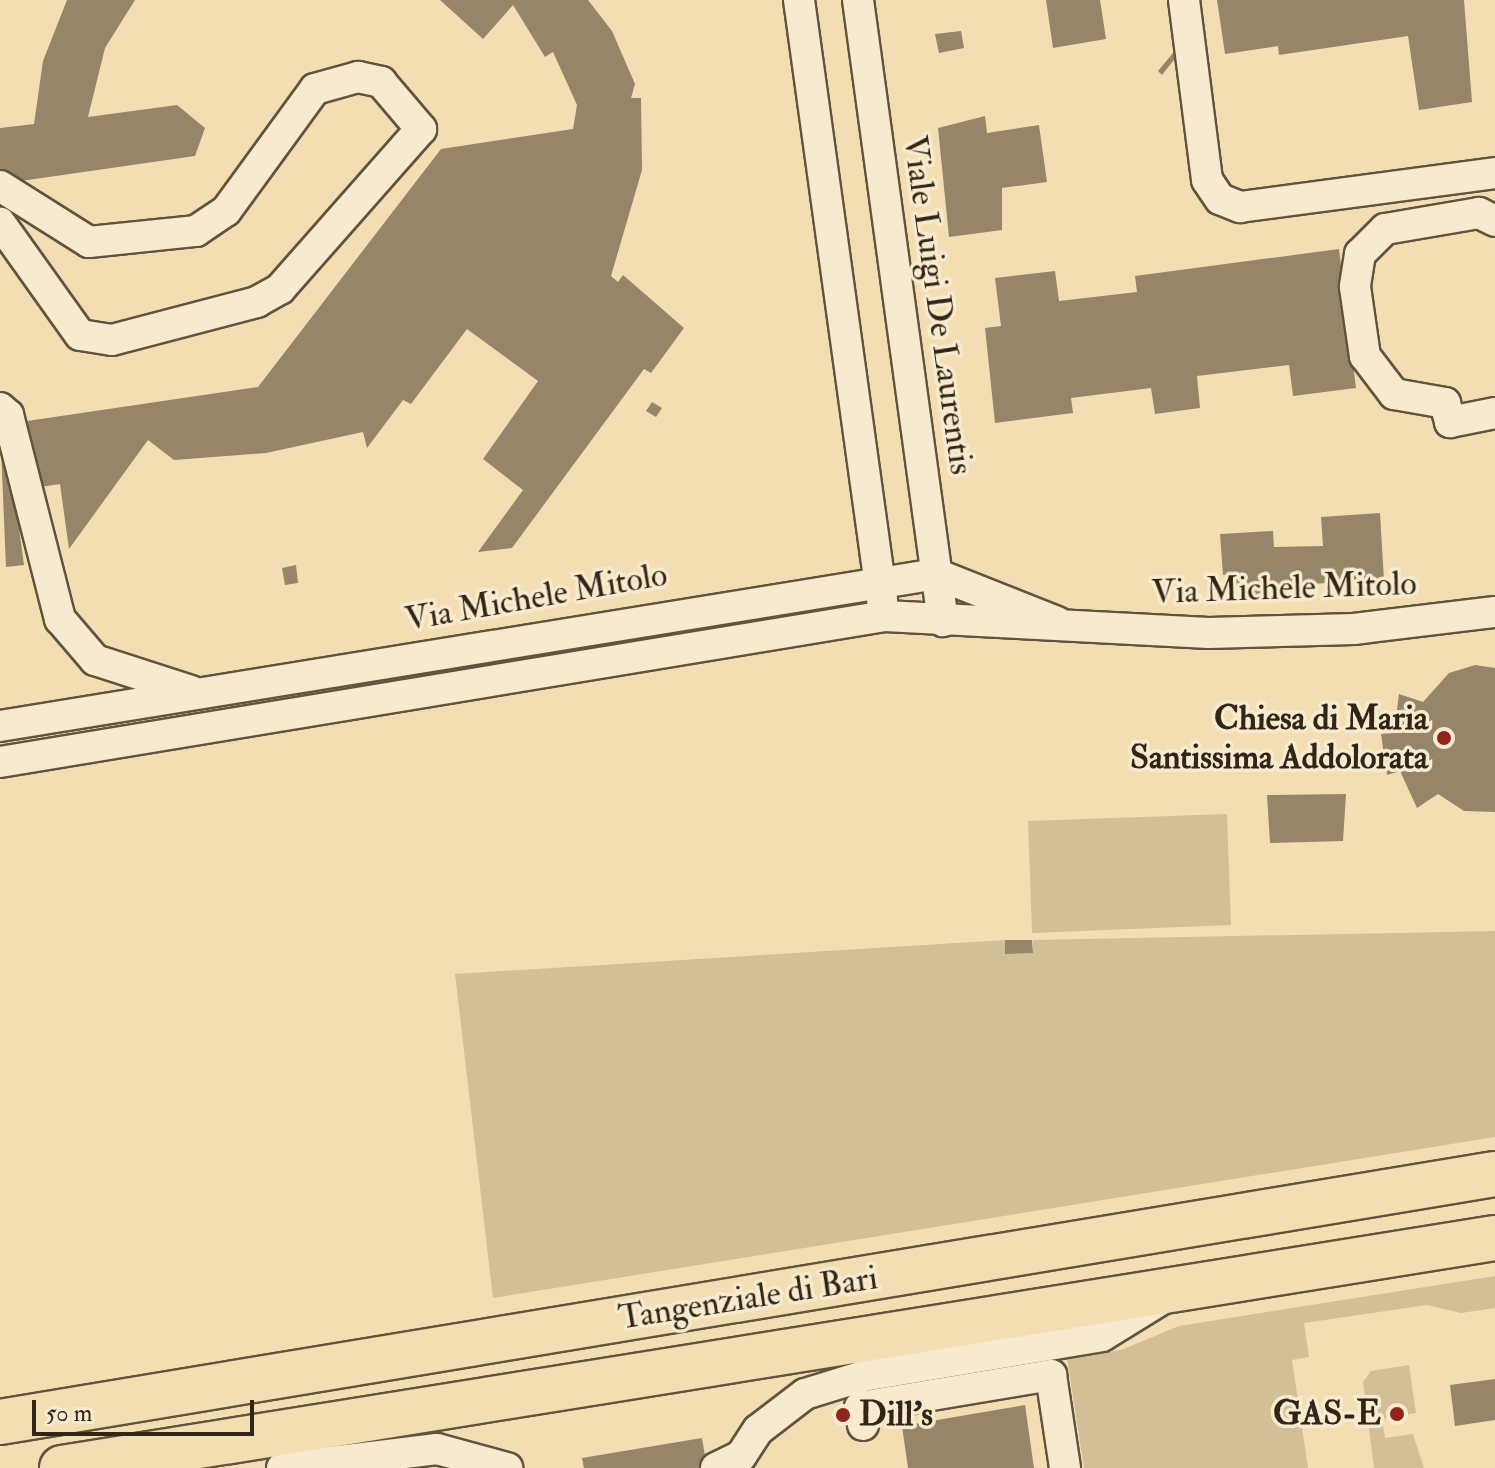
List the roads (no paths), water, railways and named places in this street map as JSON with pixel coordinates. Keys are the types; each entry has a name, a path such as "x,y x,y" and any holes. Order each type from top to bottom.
{"highway":[{"name":"Tangenziale di Bari","path":"0,1422 1495,1174"},
{"name":"Tangenziale di Bari","path":"62,1468 1495,1238"}],"street":[{"path":"799,0 885,616"},
{"name":"Viale Luigi De Laurentis","path":"858,0 943,621"},
{"path":"1184,0 1207,180 1220,199 1240,207 1495,173"},
{"path":"0,186 89,242 196,231 226,211 315,89 358,77 381,82 421,129 280,289 257,302 112,340 80,335 0,223"},
{"path":"1495,221 1479,213 1385,229 1367,243 1356,270 1365,356 1394,394 1445,403 1450,422 1495,413"},
{"path":"0,408 8,415 60,619 95,660 197,693"},
{"name":"Via Michele Mitolo","path":"0,726 879,580 936,574 1077,631"},
{"name":"Via Michele Mitolo","path":"0,762 885,616 1077,631 1354,629 1495,612"},
{"path":"733,1464 758,1430 805,1394 863,1376 1102,1336 1181,1287"},
{"path":"1048,1468 1037,1395 871,1424 860,1407 1051,1375 1065,1468"},
{"path":"282,1468 437,1449 507,1468"},
{"path":"121,1458 165,1468"}],"place":[{"name":"Chiesa di Maria Santissima Addolorata","path":"1444,738"},
{"name":"GAS-E","path":"1397,1414"},
{"name":"Dill's","path":"843,1415"}]}
